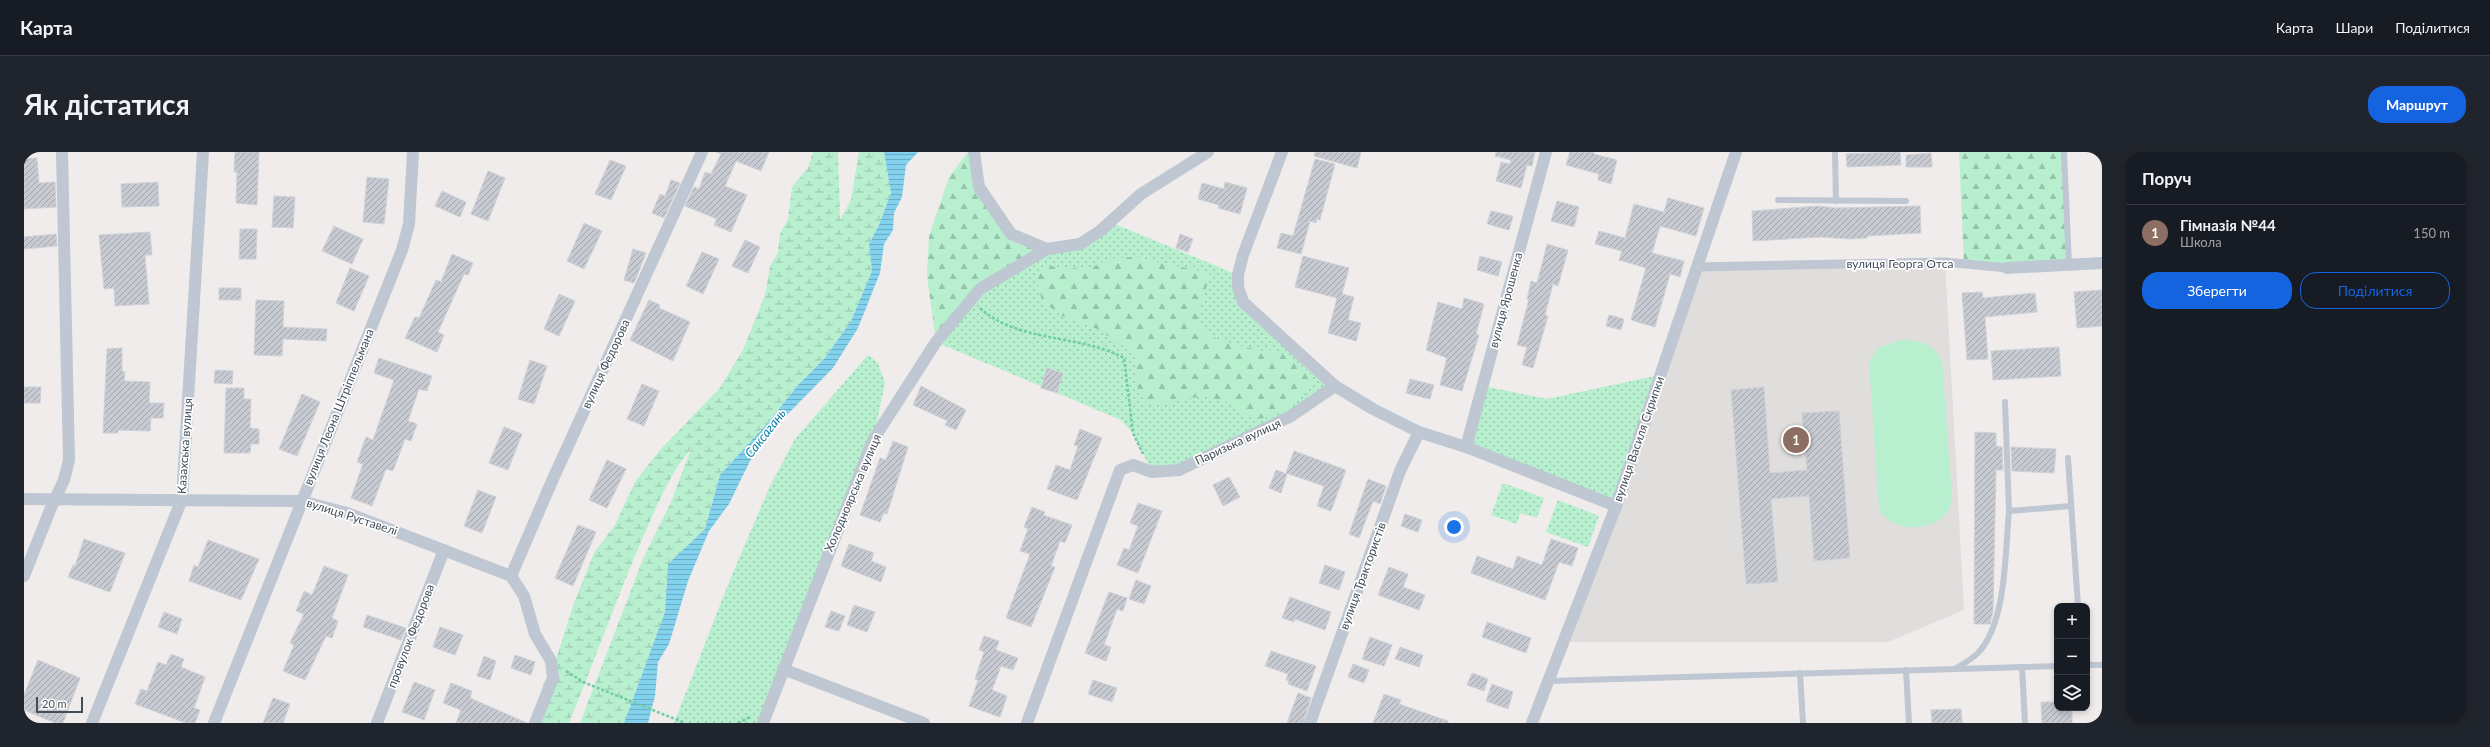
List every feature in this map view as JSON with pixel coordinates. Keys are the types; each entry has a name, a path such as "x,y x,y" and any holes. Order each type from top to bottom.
{"street":[{"path":"24,576 64,480 69,460 62,152"},
{"name":"Казахська вулиця","path":"92,723 182,499 204,152"},
{"name":"вулиця Леона Штріппельмана","path":"214,723 402,250 409,224 412,152"},
{"name":"вулиця Федорова","path":"511,576 552,481 702,152"},
{"path":"974,152 979,187 1011,234 1047,249 1080,244 1100,231 1141,194 1208,152"},
{"path":"1282,152 1243,255 1238,287 1243,302 1259,319 1335,386 1373,409 1419,432 1466,447 1616,506"},
{"name":"вулиця Ярошенка","path":"1466,447 1546,152"},
{"name":"вулиця Василя Скрипки","path":"1532,723 1616,506 1736,152"},
{"name":"Холодноярська вулиця","path":"763,723 873,440 936,342 980,289 1047,249"},
{"name":"вулиця Георга Отса","path":"1697,267 1945,262 2007,268 2102,263"},
{"name":"Паризька вулиця","path":"1028,723 1120,470 1133,465 1152,472 1179,470 1291,416 1335,386"},
{"name":"вулиця Трактористів","path":"1310,723 1400,471 1419,432"},
{"name":"вулиця Руставелі","path":"24,499 301,501 347,513 511,576"},
{"name":"провулок Федорова","path":"377,723 444,550"},
{"path":"511,576 524,596 535,634 551,661 553,678 535,723"},
{"path":"783,670 924,723"}],"lane":[{"path":"1835,152 1836,200"},
{"path":"2064,152 2069,265"},
{"path":"1778,200 1906,201"},
{"path":"1955,669 1978,654 1991,634 2001,599 2009,511 2005,402"},
{"path":"2068,458 2078,603"},
{"path":"2009,511 2071,506"},
{"path":"2090,665 2102,665"},
{"path":"1547,681 2054,666"},
{"path":"2022,667 2025,723"},
{"path":"1906,670 1909,723"},
{"path":"1800,673 1803,723"}],"path":[{"path":"971,300 992,319 1064,341 1107,349 1124,358 1133,433 1152,472"},
{"path":"582,682 685,723"}],"shaded area":[{"path":"1945,262 1964,610 1888,642 1563,642 1697,267"}],"green space":[{"path":"813,152 838,152 840,220 851,200 859,152 884,152 891,193 879,225 869,244 872,271 851,321 824,359 798,385 771,419 720,475 705,529 668,564 665,612 624,723 580,723 643,559 671,502 691,449 676,469 642,539 569,723 539,723 543,684 554,666 574,603 594,553 615,525 635,482 660,450 719,389 743,350 765,295 770,266 778,252 780,234 788,219 792,187 808,168"},
{"path":"968,152 979,187 1011,234 1047,249 980,289 936,342 927,276 929,236 949,177"},
{"path":"1959,152 2064,152 2069,265 1964,265"},
{"path":"1110,222 1238,275 1243,302 1335,386 1179,470 1152,472 1133,433 1121,420 936,342 980,289 1047,249 1080,244"},
{"path":"1134,257 1210,273 1204,297 1197,315 1202,329 1218,340 1262,351 1273,349 1295,361 1310,373 1313,385 1307,392 1284,411 1265,418 1247,416 1235,406 1221,400 1206,397 1148,405 1138,392 1136,359 1127,348 1097,329 1062,316 1042,301 1035,274 1040,269 1052,266 1066,269 1093,267 1107,259"},
{"path":"1900,340 1913,340 1925,344 1935,351 1942,362 1952,497 1946,514 1939,520 1920,527 1900,526 1891,522 1884,516 1879,508 1869,362 1878,348"},
{"path":"868,355 878,363 885,383 873,440 763,723 674,723 729,582 770,486 795,439"},
{"path":"1660,375 1616,506 1466,447 1483,386 1547,399"},
{"path":"1503,483 1544,498 1537,518 1520,513 1517,524 1491,515"},
{"path":"1558,500 1599,516 1588,547 1546,532"}],"water":[{"name":"Саксагань","path":"884,152 918,152 906,165 902,197 894,213 893,230 884,244 880,273 858,328 833,368 774,428 750,461 729,504 709,531 688,581 669,644 658,662 655,696 648,723 624,723 665,612 668,564 705,529 720,475 771,419 798,385 824,359 851,321 872,271 869,244 879,225 891,193"}],"building":[{"path":"235,152 259,152 257,205 236,203 237,172 234,172"},
{"path":"716,152 769,152 761,171 736,161 725,186 747,195 731,232 714,225 717,219 685,206 694,187 699,189 705,172 711,174 721,154"},
{"path":"1315,152 1361,152 1357,168 1314,156"},
{"path":"1496,152 1535,152 1532,166 1527,165 1521,188 1496,181 1501,162 1510,164 1511,160 1495,156"},
{"path":"1570,152 1594,152 1594,154 1617,160 1611,184 1598,180 1599,174 1566,165"},
{"path":"1900,152 1901,165 1847,167 1846,154"},
{"path":"1931,153 1932,167 1906,167 1906,155"},
{"path":"37,158 39,183 55,182 56,207 24,209 24,159"},
{"path":"1315,159 1335,164 1320,220 1317,219 1316,223 1310,221 1301,254 1277,248 1281,233 1293,236"},
{"path":"610,160 626,166 611,200 595,194"},
{"path":"488,171 505,178 488,221 471,214"},
{"path":"367,177 389,179 384,224 363,222"},
{"path":"671,180 680,183 664,218 652,213 660,194 665,196"},
{"path":"158,182 159,206 122,207 121,184"},
{"path":"1225,182 1247,188 1240,214 1218,208 1219,205 1198,199 1202,183 1224,189"},
{"path":"442,191 466,202 460,217 435,206"},
{"path":"274,196 295,197 293,228 272,227"},
{"path":"1668,198 1704,208 1696,236 1660,226 1652,253 1684,261 1680,277 1670,274 1655,327 1631,320 1646,268 1619,260 1622,251 1595,244 1599,231 1625,238 1634,204 1664,212"},
{"path":"1557,201 1579,207 1574,227 1551,221"},
{"path":"1818,206 1836,208 1920,206 1921,233 1867,236 1867,238 1850,239 1821,237 1753,241 1752,211"},
{"path":"1491,211 1513,216 1509,230 1487,224"},
{"path":"584,223 602,231 584,269 567,261"},
{"path":"334,226 363,239 352,264 322,251"},
{"path":"240,229 257,229 256,259 239,259"},
{"path":"150,232 152,255 145,255 149,304 115,306 114,288 104,289 99,235"},
{"path":"56,234 57,246 24,249 24,237"},
{"path":"1180,234 1193,239 1188,252 1176,248"},
{"path":"745,240 760,247 748,273 732,266"},
{"path":"1547,244 1568,250 1558,286 1553,284 1545,315 1548,316 1533,368 1522,365 1527,347 1517,345 1529,299 1527,299 1531,281 1537,283"},
{"path":"633,249 646,253 634,283 624,280"},
{"path":"702,252 719,259 703,294 686,286"},
{"path":"452,254 473,263 468,275 464,274 438,332 444,335 437,352 405,338 415,317 419,318 436,280 441,282"},
{"path":"1303,256 1349,268 1342,294 1354,297 1348,320 1361,323 1356,341 1328,333 1337,298 1295,287"},
{"path":"1480,256 1502,262 1498,276 1477,270"},
{"path":"350,268 369,276 354,311 336,303"},
{"path":"219,288 241,288 241,300 219,300"},
{"path":"2102,290 2102,326 2077,328 2074,292"},
{"path":"1982,292 1983,298 2035,293 2037,312 1985,317 1988,359 1967,360 1962,293"},
{"path":"559,294 575,301 559,336 544,329"},
{"path":"1464,298 1484,304 1476,334 1479,335 1462,391 1440,385 1447,358 1426,350 1438,302 1462,309"},
{"path":"256,300 284,301 283,327 327,329 326,341 283,339 282,356 254,355"},
{"path":"649,300 660,305 659,308 690,322 673,361 630,340"},
{"path":"1609,315 1624,319 1621,330 1606,326"},
{"path":"2059,347 2061,376 1993,380 1991,351"},
{"path":"122,348 122,371 125,372 124,381 150,382 149,403 164,403 163,418 151,418 150,431 118,430 118,433 103,433 107,349"},
{"path":"379,358 432,376 427,391 419,389 408,421 417,424 411,441 405,439 393,471 386,469 372,506 351,498 363,464 357,462 366,437 373,440 394,380 374,373"},
{"path":"530,360 547,366 534,404 518,399"},
{"path":"1047,368 1063,373 1057,393 1041,388"},
{"path":"215,370 233,371 232,384 214,383"},
{"path":"1410,379 1434,385 1430,399 1406,393"},
{"path":"642,384 659,391 644,426 627,419"},
{"path":"921,386 966,410 956,430 945,425 948,421 913,405"},
{"path":"24,387 41,387 40,403 24,403"},
{"path":"1764,387 1770,473 1807,470 1802,413 1839,411 1850,558 1814,561 1809,496 1771,499 1778,582 1746,584 1731,390"},
{"path":"226,388 244,388 244,399 251,399 250,428 259,429 259,444 251,444 250,453 224,453"},
{"path":"302,394 320,402 297,456 279,449"},
{"path":"504,427 522,434 508,470 489,463"},
{"path":"1080,429 1102,438 1077,500 1047,489 1056,465 1070,470 1078,446 1074,445"},
{"path":"1975,432 1996,433 1996,446 2002,447 2003,470 1996,470 1993,611 1990,624 1974,624"},
{"path":"893,441 908,447 887,514 884,513 880,522 860,515 880,458 886,460"},
{"path":"2011,447 2056,449 2054,473 2012,471"},
{"path":"1294,451 1346,470 1331,511 1317,506 1324,486 1286,473"},
{"path":"607,460 626,469 607,508 589,500"},
{"path":"1276,470 1287,474 1281,493 1269,488"},
{"path":"1229,477 1240,497 1223,506 1213,485"},
{"path":"1368,479 1386,486 1380,504 1373,501 1359,538 1349,534"},
{"path":"478,490 496,497 482,533 464,526"},
{"path":"1138,503 1162,511 1138,573 1117,565 1124,548 1129,550 1138,526 1130,523"},
{"path":"1032,507 1045,512 1043,515 1072,525 1065,543 1060,541 1051,566 1055,567 1031,627 1006,618 1030,554 1020,551 1028,529 1024,527"},
{"path":"1405,514 1422,520 1418,532 1401,526"},
{"path":"578,525 596,532 573,586 555,578"},
{"path":"84,539 125,553 110,592 68,577 73,565 75,566"},
{"path":"1551,539 1578,548 1572,566 1559,562 1545,600 1471,573 1477,556 1513,569 1517,556 1542,565"},
{"path":"208,540 259,559 241,600 189,581 194,565 198,567"},
{"path":"849,544 874,553 871,561 886,567 881,582 841,566"},
{"path":"1325,565 1345,572 1339,590 1319,583"},
{"path":"324,566 348,575 332,618 338,621 332,638 326,636 305,680 283,671 294,645 290,643 304,614 296,611 304,591 312,595"},
{"path":"1389,567 1408,574 1403,587 1425,595 1419,610 1378,595"},
{"path":"1136,580 1151,586 1144,604 1129,599"},
{"path":"1109,592 1127,598 1123,611 1117,609 1104,645 1111,647 1106,661 1085,653"},
{"path":"1290,597 1331,612 1325,630 1295,619 1294,622 1282,618"},
{"path":"854,605 875,612 867,632 847,625"},
{"path":"831,611 845,616 839,631 825,627"},
{"path":"164,612 182,619 177,634 158,627"},
{"path":"367,615 406,628 401,640 363,627"},
{"path":"1487,622 1531,638 1526,653 1482,637"},
{"path":"440,627 463,635 455,655 433,647"},
{"path":"984,636 999,641 996,650 1018,658 1013,670 1001,666 992,690 1007,696 1000,717 969,706 978,680 975,679 984,652 979,650"},
{"path":"1370,637 1392,645 1384,666 1362,659"},
{"path":"1400,647 1423,655 1419,667 1395,659"},
{"path":"1271,651 1316,666 1307,691 1288,684 1289,681 1286,680 1288,674 1265,666"},
{"path":"171,654 184,659 181,667 205,677 194,708 200,710 195,723 186,723 135,704 141,689 147,691 158,662 166,665"},
{"path":"515,655 535,662 531,675 511,668"},
{"path":"484,656 496,661 490,680 477,676"},
{"path":"38,660 80,678 63,723 55,723 24,710 24,695"},
{"path":"1353,664 1369,670 1364,683 1348,677"},
{"path":"1472,673 1488,679 1484,691 1467,685"},
{"path":"1093,680 1117,688 1112,702 1088,694"},
{"path":"414,682 435,690 424,720 402,712"},
{"path":"451,683 472,691 470,698 527,723 456,723 461,710 443,703"},
{"path":"1492,684 1513,692 1508,709 1486,701"},
{"path":"1298,693 1311,698 1303,723 1287,723"},
{"path":"1384,694 1401,700 1399,704 1448,721 1448,723 1373,723"},
{"path":"273,698 290,704 283,723 263,723"},
{"path":"2041,702 2054,702 2054,711 2072,711 2072,723 2042,723"},
{"path":"1961,709 1962,723 1932,723 1931,710"}],"place":[{"name":"Гімназія №44","path":"1796,440"}]}
